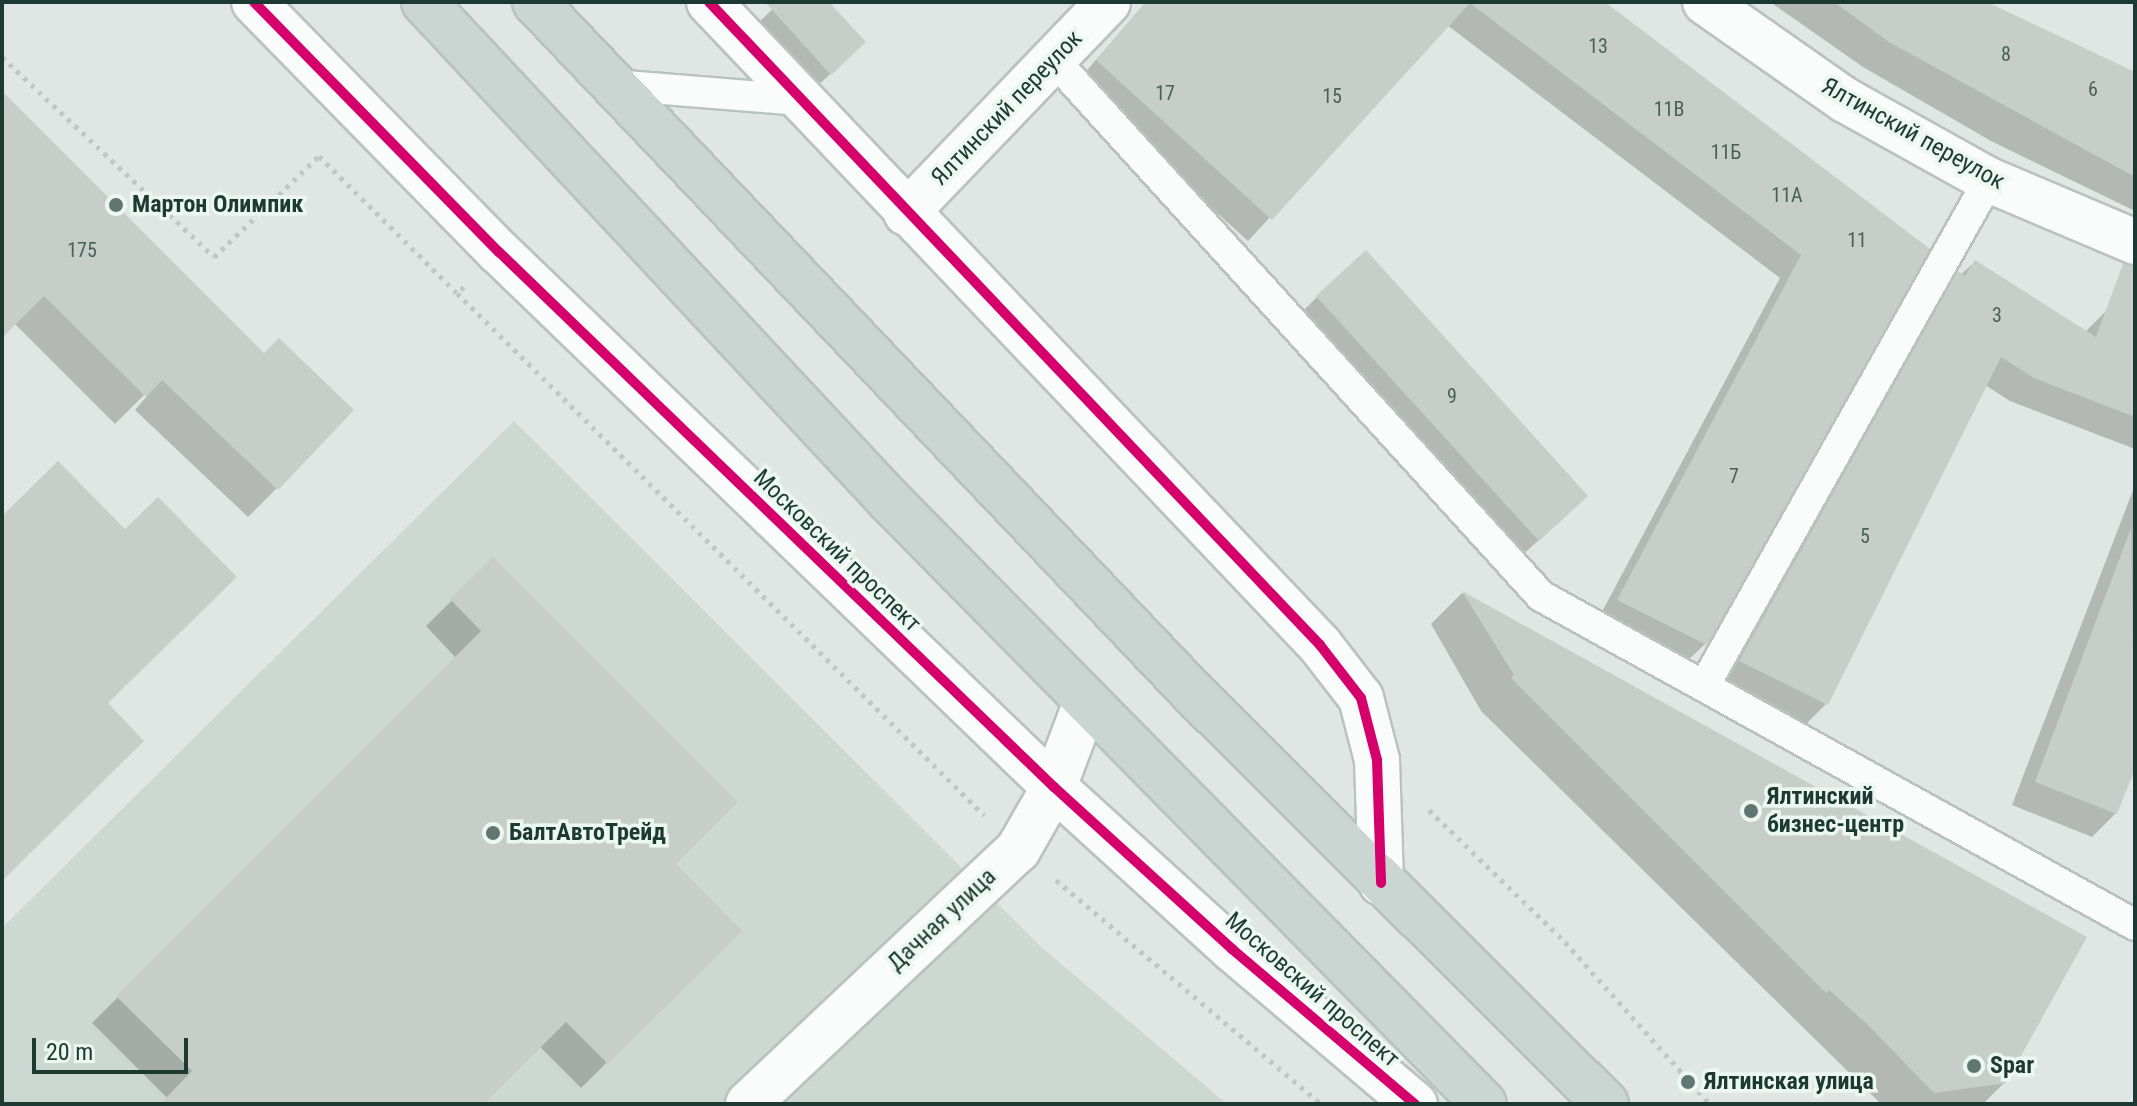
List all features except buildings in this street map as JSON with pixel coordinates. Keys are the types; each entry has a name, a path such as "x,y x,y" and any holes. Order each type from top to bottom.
{"main road":[{"name":"Московский проспект","path":"424,2 1086,702 1484,1104"},
{"path":"535,2 1381,883 1606,1104"}],"street":[{"name":"Московский проспект","path":"254,2 499,252 1054,787 1232,949 1415,1104"},
{"path":"709,2 906,213 1320,645 1361,698 1377,760 1381,883"},
{"name":"Ялтинский переулок","path":"906,213 1108,2"},
{"name":"Ялтинский переулок","path":"1705,2 1845,100 1989,180 2135,242"},
{"name":"Дачная улица","path":"748,1104 1018,850 1054,787 1086,702"}],"lane":[{"path":"1054,60 1541,596 2135,925"},
{"path":"613,85 801,100"},
{"path":"1704,686 1989,180"}],"path":[{"path":"2,57 214,257 319,156 824,651 1018,850 1321,1104"},
{"path":"457,293 499,252"},
{"path":"1377,760 1565,942 1710,1104"}],"shaded area":[{"path":"514,421 1040,946 1227,1104 2,1104 2,928"}],"cycle path":[{"path":"254,2 499,252 1054,787 1232,949 1415,1104"},
{"path":"709,2 1320,645 1361,698 1377,760 1381,883"}],"place":[{"name":"Мартон Олимпик","path":"116,205"},
{"name":"Ялтинский бизнес-центр","path":"1751,811"},
{"name":"БалтАвтоТрейд","path":"493,833"},
{"name":"Spar","path":"1974,1066"},
{"name":"Ялтинская улица","path":"1688,1082"}]}
